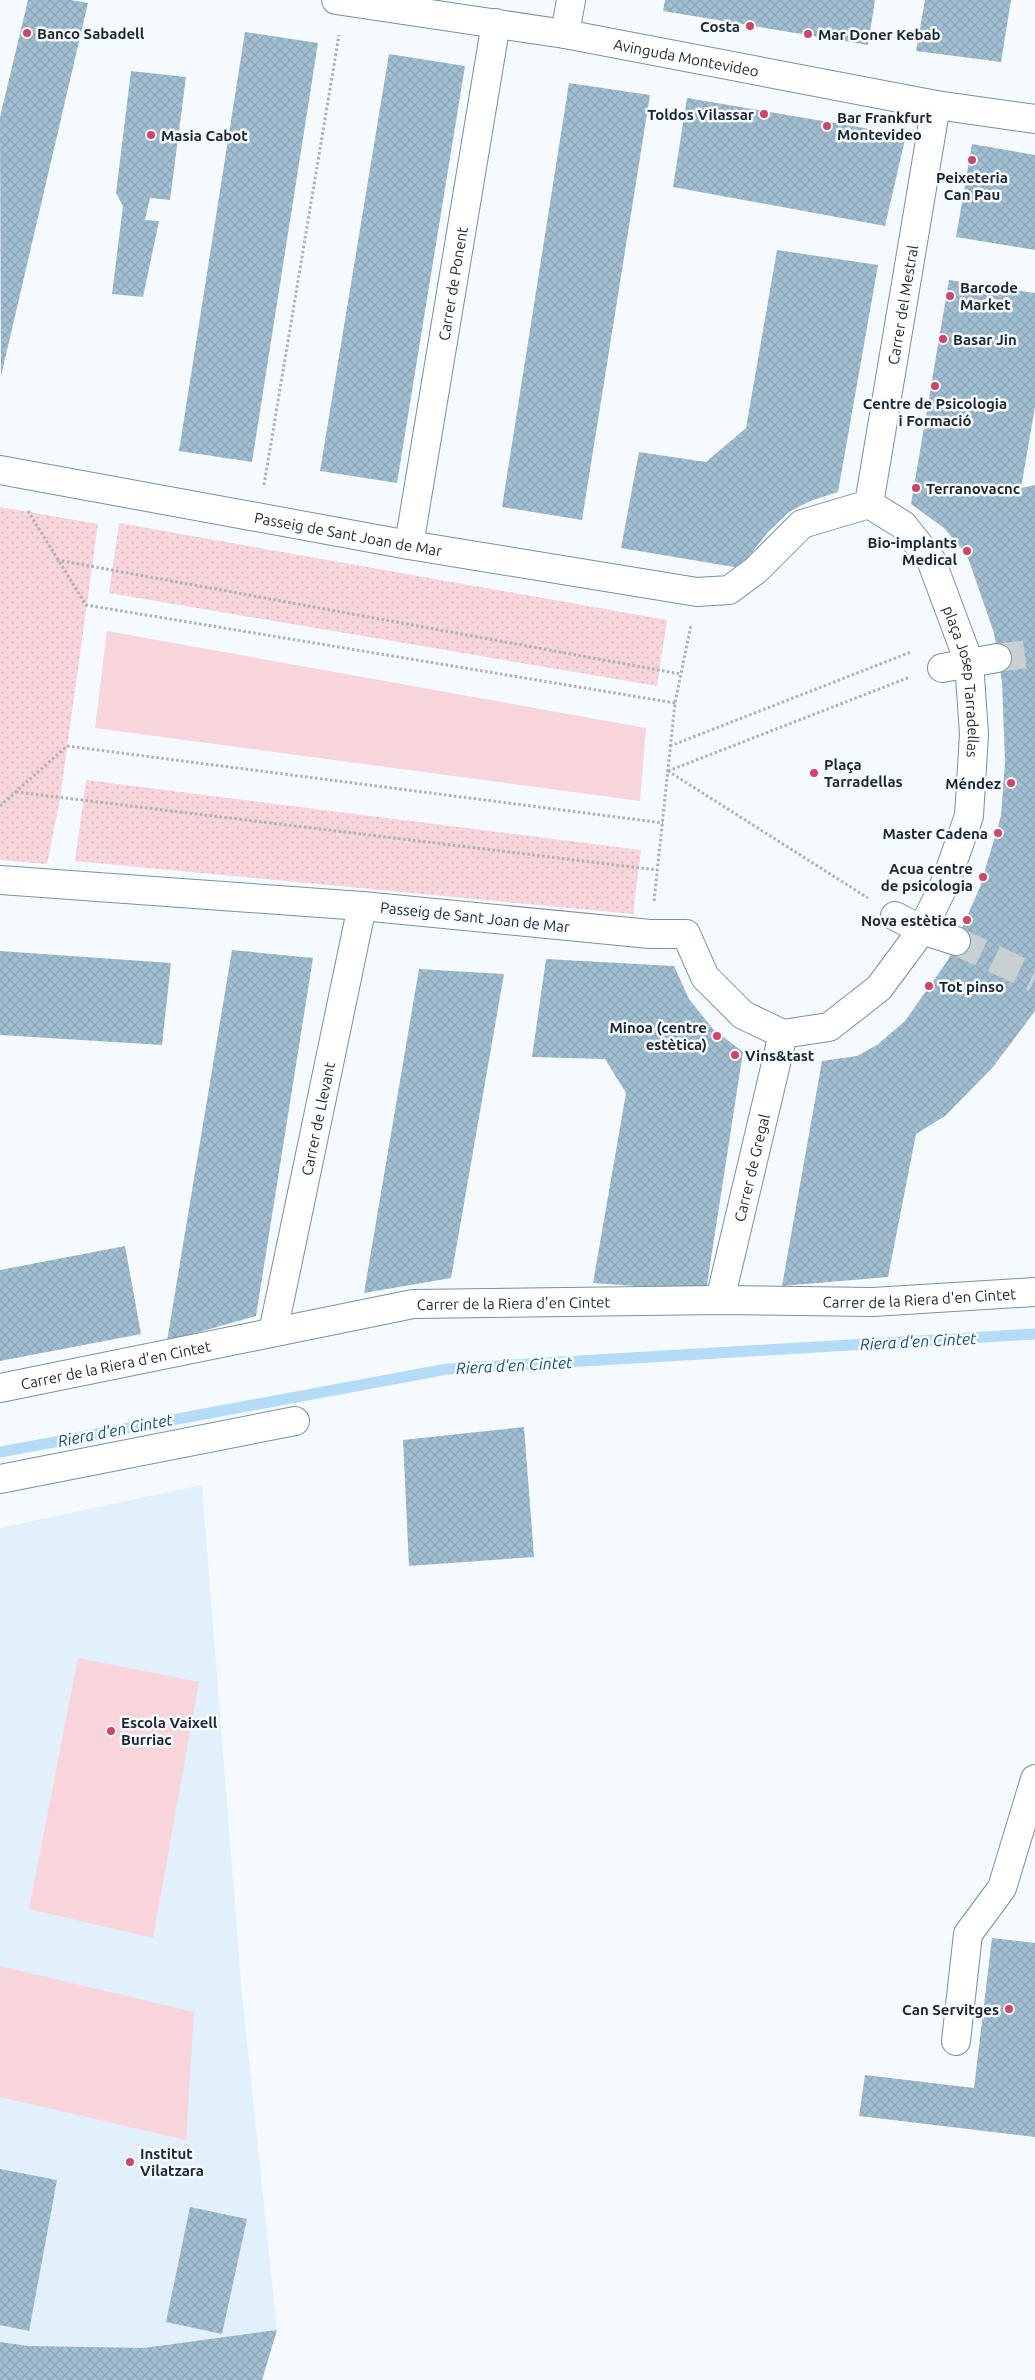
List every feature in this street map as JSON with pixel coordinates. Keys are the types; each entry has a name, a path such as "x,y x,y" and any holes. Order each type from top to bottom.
{"street":[{"name":"Avinguda Montevideo","path":"336,0 565,34 936,105 1035,118"},
{"path":"565,34 571,0"},
{"name":"Carrer de Ponent","path":"409,544 496,23"},
{"name":"Carrer del Mestral","path":"869,504 936,105"},
{"name":"Passeig de Sant Joan de Mar","path":"2,470 409,544 697,592"},
{"path":"697,592 729,590 756,570 802,524 869,504"},
{"name":"plaça Josep Tarradellas","path":"783,1034 829,1027 879,988 922,930 946,881 969,816 974,734 969,662 931,560 903,525 869,504"},
{"path":"942,668 997,658"},
{"name":"Passeig de Sant Joan de Mar","path":"0,880 362,906 650,934"},
{"name":"Carrer de Llevant","path":"273,1332 362,906"},
{"path":"895,916 922,930 956,942"},
{"path":"650,934 686,934 704,977 743,1015 783,1034"},
{"name":"Carrer de Gregal","path":"720,1300 783,1034"},
{"name":"Carrer de la Riera d'en Cintet","path":"0,1388 413,1304 720,1300 873,1302 1035,1292"},
{"path":"0,1479 295,1421"},
{"path":"956,2041 968,1934 1002,1888 1035,1779"}],"path":[{"path":"268,463 338,40"},
{"path":"2,470 86,605 674,703"},
{"path":"57,560 680,674"},
{"path":"650,934 674,703 697,592"},
{"path":"670,746 958,633"},
{"path":"668,771 907,678"},
{"path":"0,806 67,746 663,823"},
{"path":"668,771 865,896"},
{"path":"15,792 658,870"}],"shaded area":[{"path":"0,507 98,524 60,799 47,864 0,860"},
{"path":"119,523 667,620 657,686 109,593"},
{"path":"107,631 646,728 640,801 95,728"},
{"path":"86,780 641,850 633,914 75,861"},
{"path":"202,1485 242,1993 277,2330 262,2380 0,2380 0,1528"},
{"path":"78,1658 199,1682 153,1938 29,1909"},
{"path":"0,1966 194,2012 186,2140 0,2097"}],"building":[{"path":"28,0 71,0 88,3 1,376 0,117"},
{"path":"665,0 875,0 868,45 663,11"},
{"path":"925,0 1011,0 1001,62 916,51"},
{"path":"245,32 318,43 252,462 179,451"},
{"path":"389,54 465,66 397,483 320,471"},
{"name":"Masia Cabot","path":"131,71 186,77 170,200 150,198 145,220 159,221 143,297 112,294 123,206 116,193"},
{"path":"569,83 650,95 582,520 502,507"},
{"path":"687,98 906,135 885,226 673,187"},
{"path":"972,144 1035,155 1035,250 956,237"},
{"path":"777,250 878,265 838,492 810,501 789,512 767,533 740,568 621,548 639,452 706,462 746,428"},
{"path":"949,280 1035,293 1035,407 1021,488 1035,485 1035,1011 993,1067 945,1116 916,1134 888,1277 782,1286 822,1061 857,1056 877,1045 905,1021 948,960 980,887 1001,816 1005,762 1002,682 994,633 967,555 944,528 911,504"},
{"path":"232,950 313,958 256,1316 167,1341"},
{"path":"0,951 171,963 162,1045 0,1035"},
{"path":"546,959 674,966 689,999 713,1029 743,1052 706,1291 593,1283 626,1093 605,1059 532,1057"},
{"path":"419,969 504,974 451,1278 364,1293"},
{"path":"125,1246 141,1334 0,1361 0,1270"},
{"path":"524,1427 534,1557 409,1566 403,1440"},
{"name":"Can Servitges","path":"992,1938 1035,1943 1035,2137 859,2116 865,2075 974,2088"},
{"path":"0,2169 57,2180 29,2331 0,2325"},
{"path":"190,2207 247,2219 222,2334 166,2322"},
{"path":"277,2330 262,2380 0,2380 0,2342 28,2346 144,2348"}],"waterway":[{"name":"Riera d'en Cintet","path":"0,1452 447,1369 1035,1334"}],"tunnel":[{"path":"997,658 1035,653"},
{"path":"956,941 1035,978"}],"place":[{"name":"Costa","path":"750,26"},
{"name":"Banco Sabadell","path":"27,33"},
{"name":"Mar Doner Kebab","path":"808,34"},
{"name":"Toldos Vilassar","path":"764,114"},
{"name":"Bar Frankfurt Montevideo","path":"827,126"},
{"name":"Masia Cabot","path":"151,135"},
{"name":"Peixeteria Can Pau","path":"972,160"},
{"name":"Barcode Market","path":"950,296"},
{"name":"Basar Jin","path":"943,339"},
{"name":"Centre de Psicologia i Formació","path":"935,386"},
{"name":"Terranovacnc","path":"916,488"},
{"name":"Bio-implants Medical","path":"967,551"},
{"name":"Plaça Tarradellas","path":"814,773"},
{"name":"Méndez","path":"1011,783"},
{"name":"Master Cadena","path":"998,833"},
{"name":"Acua centre de psicologia","path":"983,877"},
{"name":"Nova estètica","path":"967,920"},
{"name":"Tot pinso","path":"929,986"},
{"name":"Minoa (centre estètica)","path":"717,1036"},
{"name":"Vins&tast","path":"735,1055"},
{"name":"Escola Vaixell Burriac","path":"111,1731"},
{"name":"Can Servitges","path":"1009,2009"},
{"name":"Institut Vilatzara","path":"130,2162"}]}
